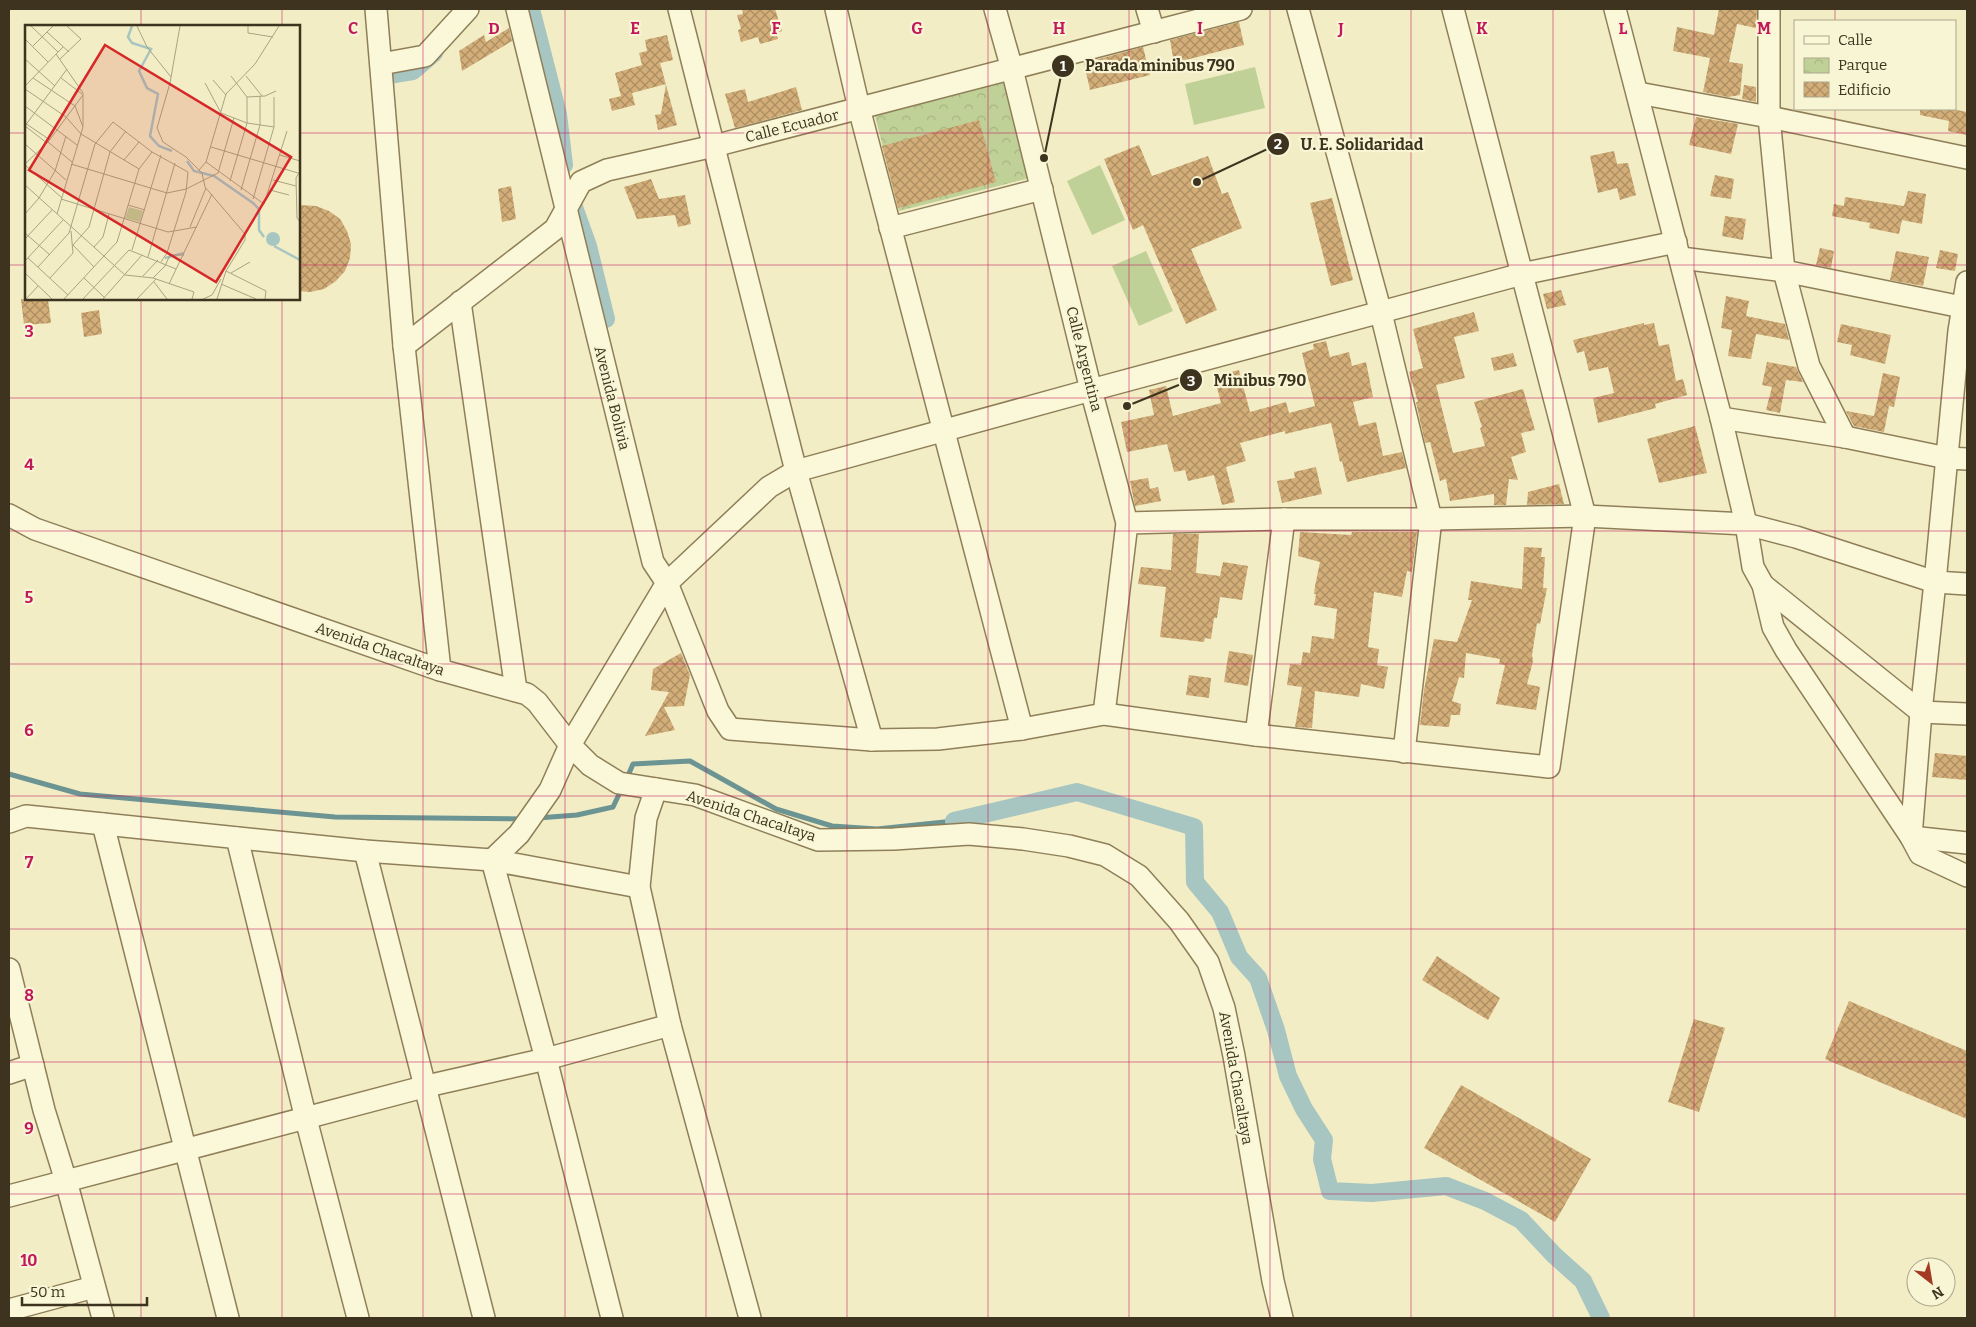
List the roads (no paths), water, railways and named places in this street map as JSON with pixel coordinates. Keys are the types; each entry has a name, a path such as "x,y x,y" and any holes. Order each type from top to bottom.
{"street":[{"path":"376,9 404,346 440,670"},
{"path":"381,64 426,56 468,9"},
{"name":"Avenida Bolivia","path":"517,9 652,562 667,582 718,711 730,729 872,740"},
{"path":"679,9 796,471 872,740 938,739 1022,729 1104,714 1256,735 1549,767 1585,516 1453,9"},
{"path":"836,9 859,108 1022,729"},
{"name":"Calle Argentina","path":"995,9 1012,69 1091,390 1128,523 1104,714"},
{"path":"1147,9 1154,32"},
{"name":"Calle Ecuador","path":"404,346 555,229 580,182 607,170 714,146 1242,9"},
{"path":"1298,9 1381,313 1431,519 1404,752"},
{"path":"1615,9 1721,418 1746,524 1753,567 1763,585 1772,627 1911,837 1920,854 1967,876"},
{"path":"1769,9 1770,117 1784,271 1809,366 1845,437"},
{"path":"1638,94 1770,117 1967,158"},
{"path":"890,228 1042,189"},
{"path":"492,860 519,834 550,790 570,745 667,582 769,487 796,471 1522,274 1678,250 1784,271 1966,292 1957,458 1935,582 1921,712 1911,837"},
{"path":"460,302 516,690"},
{"path":"1721,418 1845,437 1957,458"},
{"name":"Avenida Chacaltaya","path":"9,515 35,529 440,670 527,694 537,702 570,745 590,765 619,783 695,795 818,840 894,839 969,834 1022,839 1069,846 1105,855 1139,876 1179,921 1208,962 1224,1008 1273,1281 1282,1318"},
{"path":"1128,523 1284,518 1431,519 1585,516 1746,524 1796,537 1935,582 1967,584"},
{"path":"1256,735 1284,518"},
{"path":"1763,585 1921,712 1967,714"},
{"path":"656,789 646,818 639,887 649,924 670,1025 750,1318"},
{"path":"9,822 30,816 365,851 492,860 639,887"},
{"path":"103,824 228,1318"},
{"path":"1911,837 1967,843"},
{"path":"237,838 306,1119 358,1318"},
{"path":"365,851 427,1086 484,1318"},
{"path":"492,860 546,1059 612,1318"},
{"path":"9,972 44,1110 66,1181 103,1318"},
{"path":"9,1196 427,1086 546,1059 670,1025"},
{"path":"9,1073 32,1065"},
{"path":"9,1310 94,1287"}],"waterway":[{"path":"531,9 558,114 564,165"},
{"path":"382,76 413,71 434,53"},
{"path":"574,207 588,246 606,319"},
{"path":"627,778 633,764 690,761 776,809 832,826 877,829 954,821"},
{"path":"9,774 80,794 335,817 522,819"},
{"path":"538,818 577,815 613,807 622,788"},
{"path":"954,821 1077,792 1194,827 1195,882 1220,912 1239,957 1258,978 1276,1030 1288,1076 1304,1109 1324,1140 1322,1159 1330,1191 1372,1193 1446,1186 1485,1201 1521,1220 1554,1255 1583,1281 1601,1318"}],"place":[{"name":"Parada minibus 790","path":"1044,158"},
{"name":"U. E. Solidaridad","path":"1197,182"},
{"name":"Minibus 790","path":"1127,406"}]}
